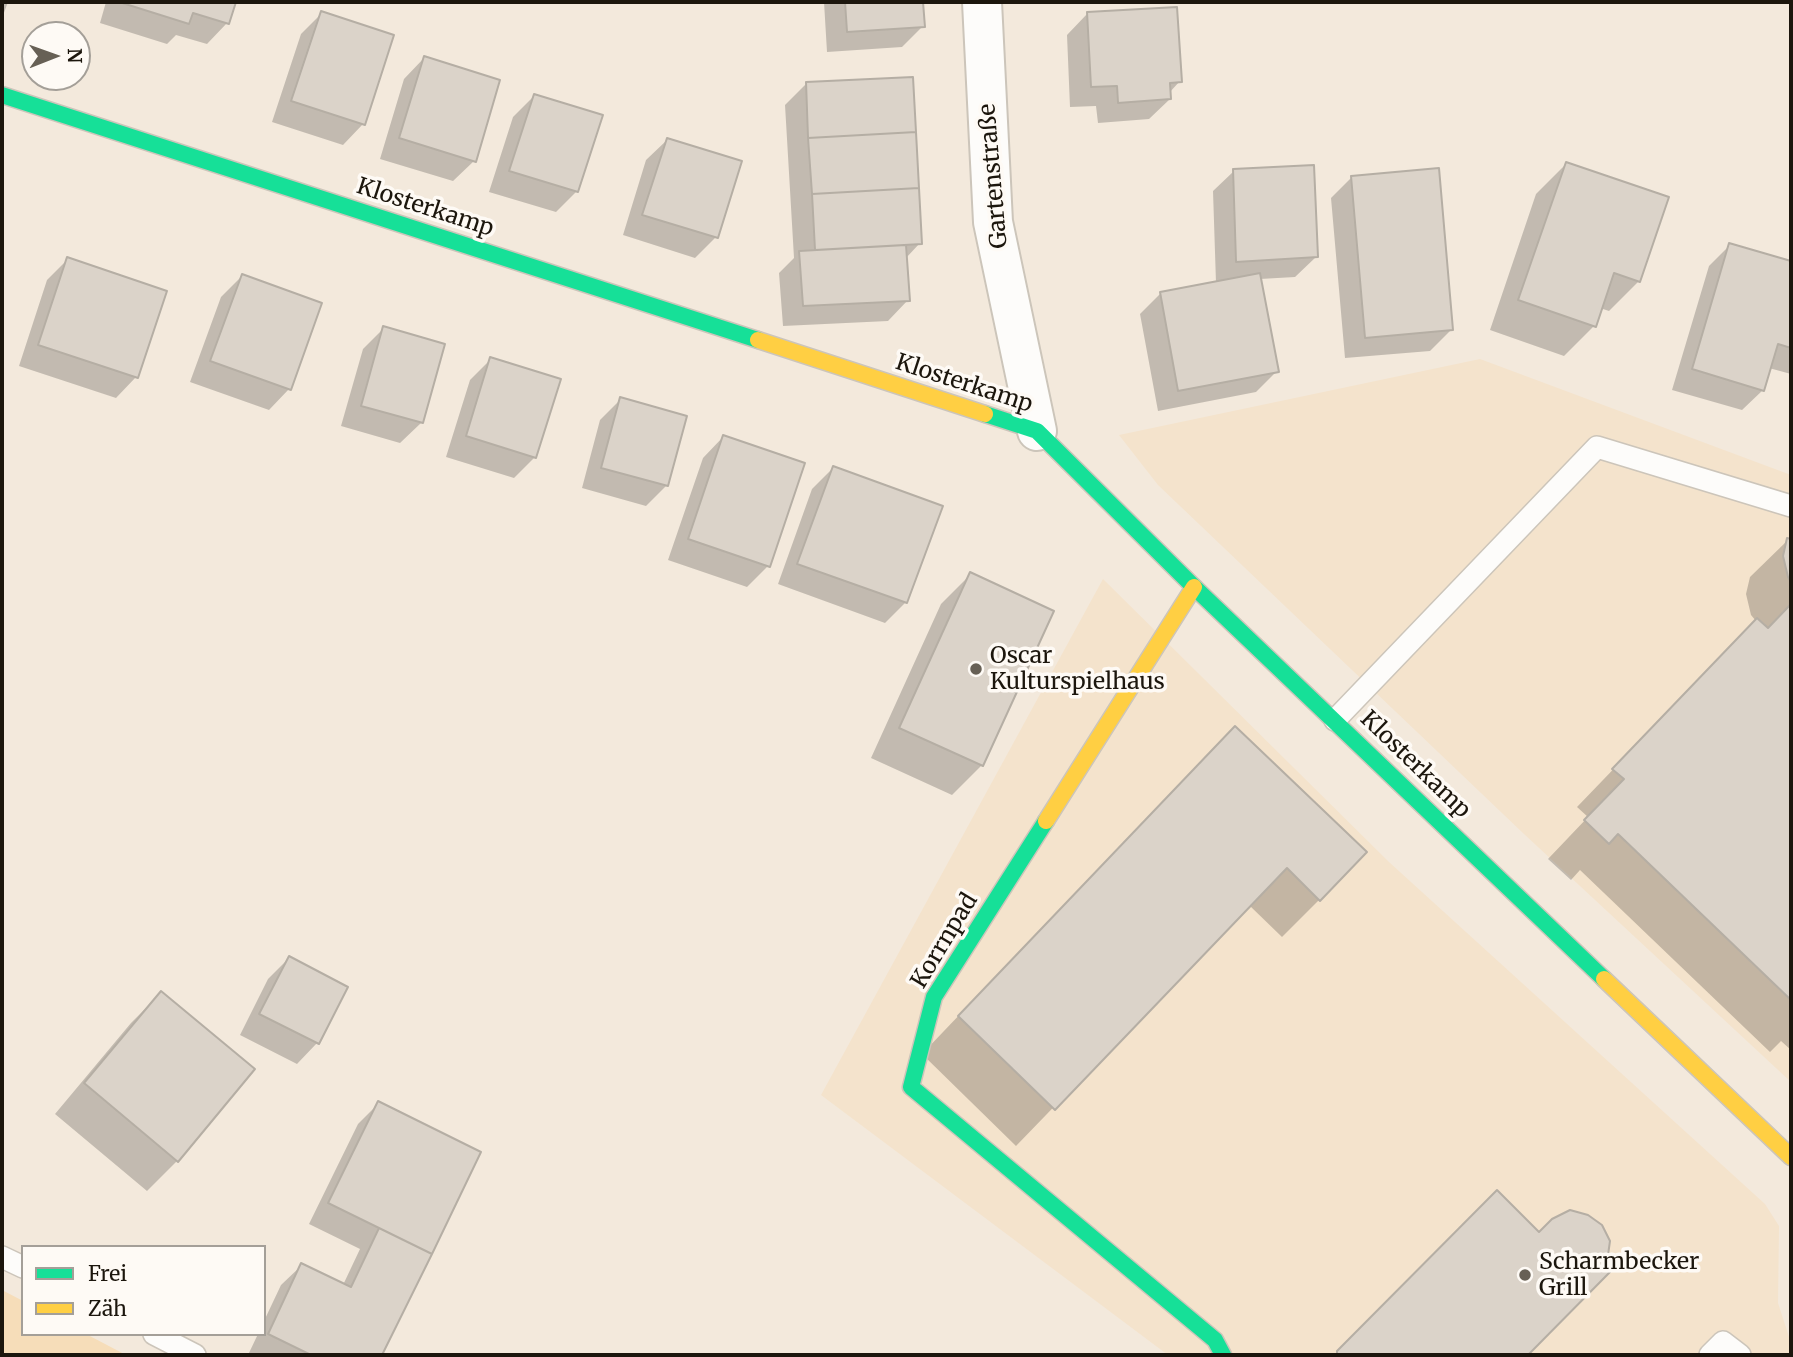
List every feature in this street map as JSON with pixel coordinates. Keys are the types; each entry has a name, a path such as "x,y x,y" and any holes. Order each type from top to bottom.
{"street":[{"name":"Gartenstraße","path":"982,2 993,222 1037,431"},
{"name":"Klosterkamp","path":"2,95 1037,431 1194,587 1791,1157"},
{"name":"Korrnpad","path":"1194,587 934,997 911,1087 1215,1340 1223,1355"}],"lane":[{"path":"1335,720 1597,447 1791,506"},
{"path":"2,1257 21,1266"},
{"path":"158,1336 195,1355"},
{"path":"1710,1355 1723,1342 1740,1355"}],"shaded area":[{"path":"1480,359 1791,475 1791,1082 1524,834 1158,485 1119,435"},
{"path":"1103,579 1389,862 1765,1204 1779,1226 1778,1303 1791,1343 1791,1355 1168,1355 821,1095"},
{"path":"2,1290 21,1300 21,1336 90,1336 126,1355 2,1355"}],"building":[{"path":"119,2 236,2 229,24 193,13 189,24"},
{"path":"845,2 923,2 925,27 847,32"},
{"path":"1177,7 1182,82 1170,83 1171,99 1118,103 1117,86 1091,87 1087,12"},
{"path":"321,11 394,35 365,125 291,101"},
{"path":"424,56 500,80 476,162 399,138"},
{"path":"913,77 916,132 808,138 806,82"},
{"path":"534,94 603,115 578,192 509,171"},
{"path":"916,132 919,188 812,194 808,138"},
{"path":"667,138 742,161 718,238 642,215"},
{"path":"1566,162 1669,197 1640,282 1614,273 1596,327 1518,300"},
{"path":"1314,165 1318,257 1236,262 1233,169"},
{"path":"1439,168 1453,330 1365,338 1351,176"},
{"path":"919,188 922,244 815,250 812,194"},
{"path":"1729,243 1791,261 1791,348 1778,344 1764,391 1692,369"},
{"path":"906,245 910,301 803,306 799,251"},
{"path":"67,257 167,291 138,378 38,345"},
{"path":"1260,273 1279,372 1178,391 1160,292"},
{"path":"242,274 322,303 291,390 210,361"},
{"path":"383,326 445,344 423,423 361,406"},
{"path":"490,357 561,379 536,458 466,436"},
{"path":"620,397 687,416 668,486 601,468"},
{"path":"723,435 805,463 770,567 688,539"},
{"path":"833,466 943,506 907,603 797,564"},
{"path":"1787,538 1791,539 1791,582 1783,556"},
{"name":"Oscar Kulturspielhaus","path":"970,572 1054,611 983,766 899,728"},
{"path":"1791,604 1791,1000 1618,834 1609,844 1584,820 1624,779 1612,769 1757,618 1768,628"},
{"path":"1235,726 1367,852 1320,901 1287,868 1055,1110 958,1016"},
{"path":"289,956 348,987 319,1044 259,1014"},
{"path":"161,991 255,1069 178,1162 84,1083"},
{"path":"378,1101 481,1152 432,1254 328,1203"},
{"path":"1497,1190 1539,1232 1552,1219 1570,1210 1588,1215 1602,1225 1610,1241 1606,1269 1610,1272 1528,1355 1337,1355 1337,1351"},
{"path":"379,1228 432,1254 382,1355 311,1355 268,1334 301,1263 351,1287"}],"traffic: fast":[{"path":"2,95 758,340"},
{"path":"985,414 1037,431 1194,587 1604,979"},
{"path":"1046,821 934,997 911,1087 1215,1340 1223,1355"}],"traffic: slow":[{"path":"758,340 985,414"},
{"path":"1046,821 1194,587"},
{"path":"1604,979 1791,1157"}],"place":[{"name":"Oscar Kulturspielhaus","path":"976,669"},
{"name":"Scharmbecker Grill","path":"1525,1275"}]}
